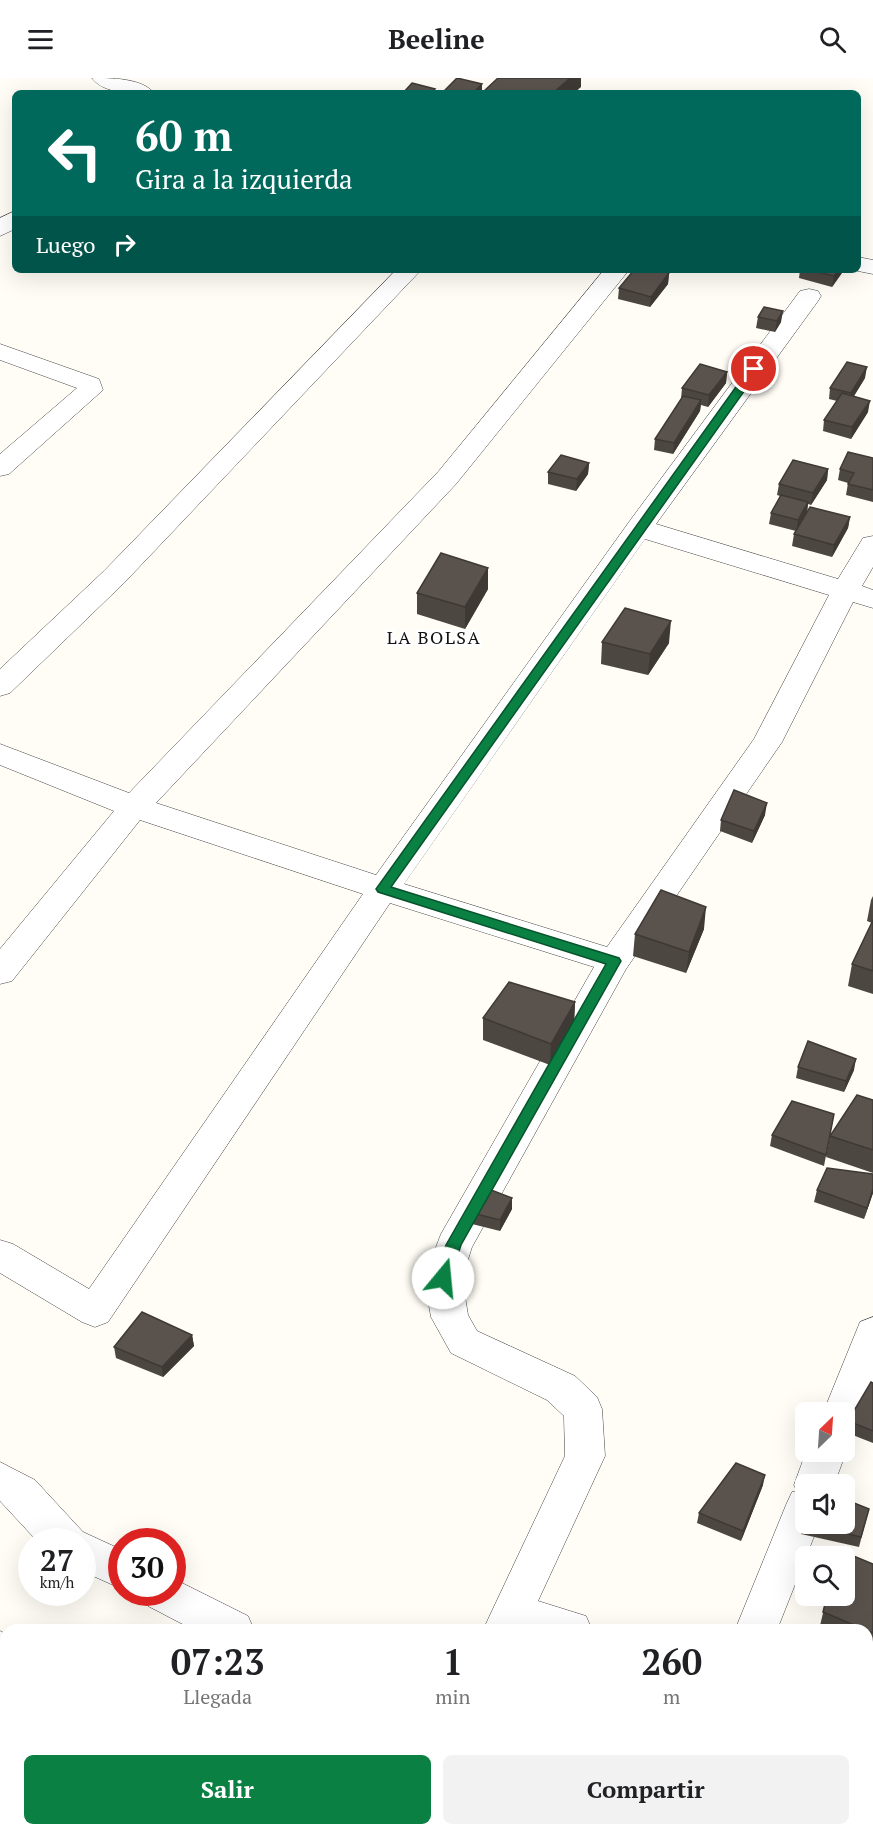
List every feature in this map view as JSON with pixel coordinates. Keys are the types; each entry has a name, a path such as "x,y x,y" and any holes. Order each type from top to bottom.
{"street":[{"path":"103,78 135,90"},
{"path":"0,686 114,577 406,273"},
{"path":"0,972 134,807 447,478 615,273"},
{"path":"0,1255 95,1311 383,889 639,528 809,296"},
{"path":"0,352 90,384 90,390 0,468"},
{"path":"639,528 859,595"},
{"path":"524,1624 508,1622 585,1456 583,1409 561,1388 494,1359 464,1342 450,1317 443,1278 454,1245 614,961 767,742 859,595 873,544"},
{"path":"0,754 134,807 383,889 614,961"},
{"path":"846,1402 873,1333"},
{"path":"0,1480 21,1493 51,1528"},
{"path":"758,1624 795,1533"},
{"path":"186,1605 222,1624"}],"building":[{"path":"457,78 482,84 476,90 445,90"},
{"path":"498,78 570,78 556,90 485,90"},
{"path":"412,83 435,89 434,90 406,90"},
{"path":"632,273 669,273 651,297 619,288"},
{"path":"764,307 783,311 777,321 758,317"},
{"path":"847,362 867,367 851,393 830,388"},
{"path":"700,364 727,372 709,395 682,388"},
{"path":"842,393 870,401 852,427 824,420"},
{"path":"683,396 701,400 674,443 655,439"},
{"path":"848,452 873,458 873,490 848,484 854,473 840,469"},
{"path":"561,455 589,463 577,479 548,472"},
{"path":"793,460 828,469 813,493 779,484"},
{"path":"781,495 808,502 798,520 771,513"},
{"path":"810,507 850,517 834,545 794,534"},
{"path":"441,553 488,568 465,607 417,593"},
{"path":"625,608 671,621 650,654 602,642"},
{"path":"734,790 767,803 754,831 721,820"},
{"path":"661,890 706,907 689,952 635,934"},
{"path":"873,920 873,971 852,964"},
{"path":"509,982 575,1002 551,1044 483,1018"},
{"path":"808,1041 856,1059 846,1081 798,1067"},
{"path":"857,1095 873,1100 873,1150 830,1136"},
{"path":"792,1101 834,1114 826,1155 772,1135"},
{"path":"827,1168 873,1174 873,1189 867,1208 817,1190"},
{"path":"486,1188 512,1198 500,1220 472,1213"},
{"path":"142,1312 192,1335 162,1367 114,1347"},
{"path":"871,1382 873,1383 873,1431 855,1424 855,1409"},
{"path":"736,1463 765,1475 743,1531 699,1513"},
{"path":"855,1503 869,1509 861,1537 848,1534 855,1534"},
{"path":"855,1557 873,1564 873,1624 852,1624 823,1612 824,1606 855,1606"}],"district":[{"name":"LA BOLSA","path":"434,638"}],"route":[{"path":"443,1278 454,1245 614,961 383,889 754,369"}]}
